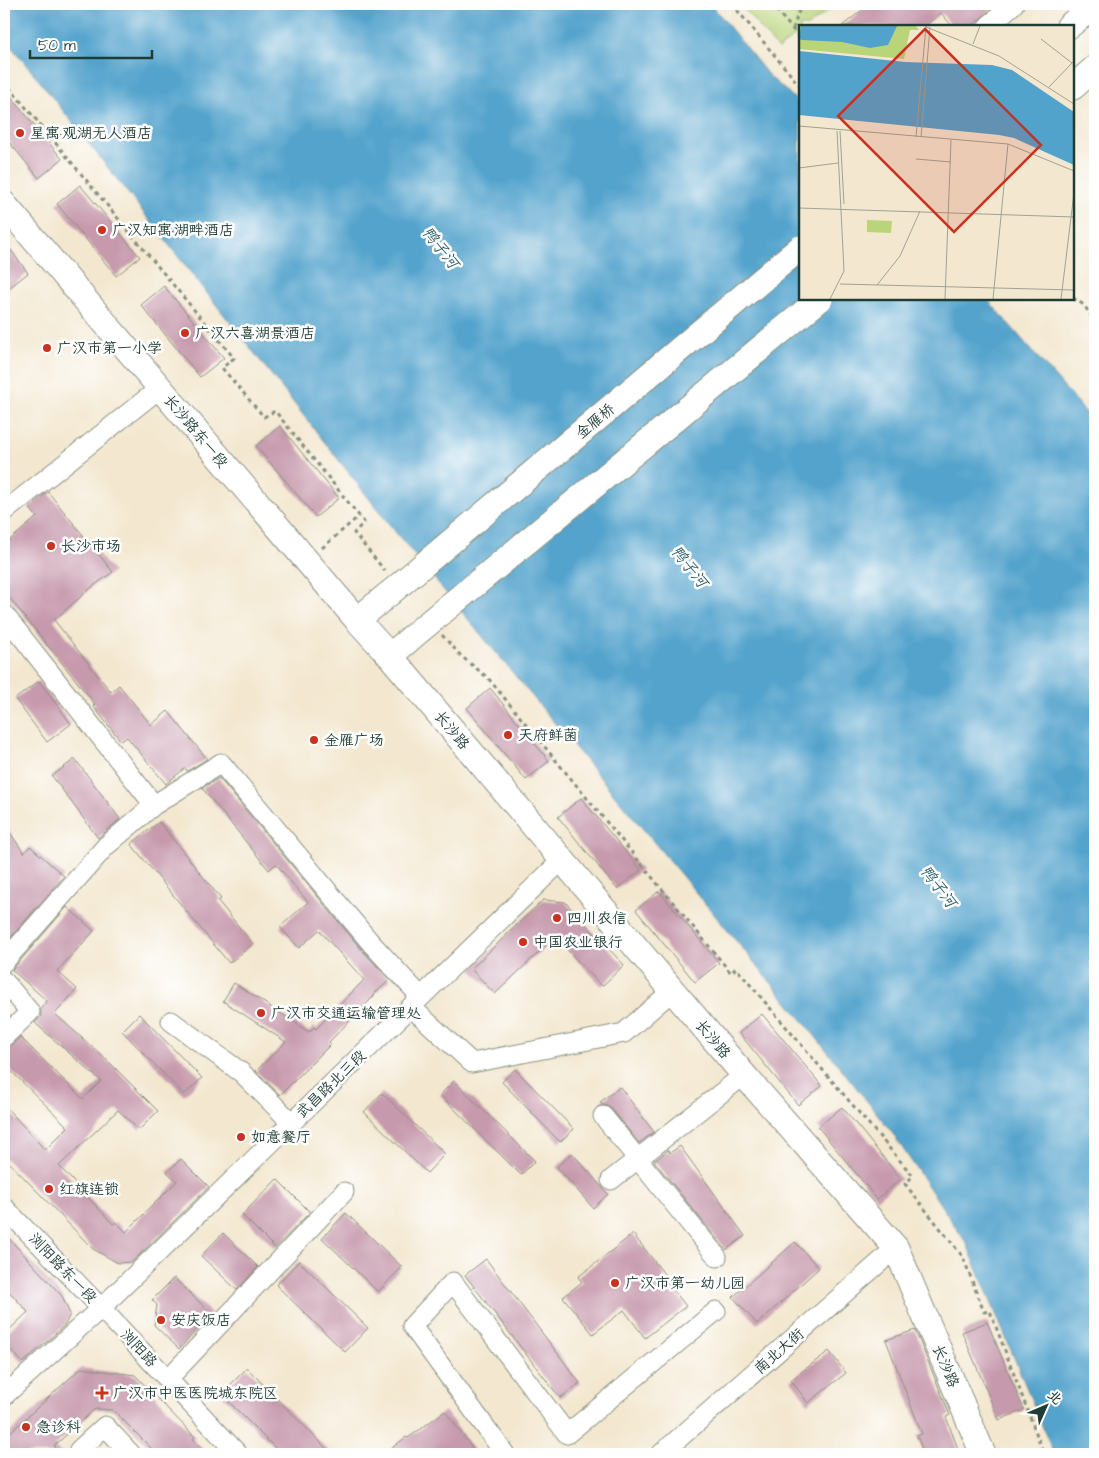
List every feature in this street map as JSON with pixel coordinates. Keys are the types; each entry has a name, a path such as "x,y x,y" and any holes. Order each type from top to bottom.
{"main road":[{"path":"1070,25 1095,5"},
{"path":"1074,86 1095,68"},
{"name":"长沙路东一段","path":"4,204 357,620 390,656"},
{"name":"金雁桥","path":"357,620 390,585 799,249"},
{"path":"390,656 430,632 819,300"},
{"name":"长沙路","path":"390,656 672,991 896,1248 983,1454"}],"street":[{"path":"989,25 1014,4"},
{"path":"4,512 160,388"},
{"path":"4,614 154,805"},
{"path":"4,962 106,846 154,805 220,763 371,943 416,1002 472,1063 624,1033 672,991"},
{"name":"武昌路北三段","path":"4,1396 101,1308 561,860"},
{"path":"4,981 30,1012 4,1037"},
{"path":"171,1021 242,1073 291,1122"},
{"path":"611,1180 744,1075"},
{"path":"603,1116 717,1257"},
{"path":"168,1379 344,1192"},
{"name":"浏阳路东一段","path":"4,1207 101,1308"},
{"name":"南北大街","path":"661,1454 896,1248"},
{"path":"504,1454 412,1326 453,1282 567,1434 716,1311"},
{"name":"浏阳路","path":"101,1308 238,1454"},
{"path":"79,1450 105,1426 131,1454"}],"path":[{"path":"732,4 799,85"},
{"path":"770,4 799,37"},
{"path":"793,29 801,4"},
{"path":"4,81 234,358 222,368 264,417 275,411 364,522 354,533 390,585"},
{"path":"1074,299 1084,305 1095,322"},
{"path":"306,560 359,516"},
{"path":"430,632 488,678 731,973 736,968 913,1176 905,1184 963,1257 984,1312 990,1311 1044,1454"}],"green space":[{"path":"740,4 837,4 809,25 799,25 799,33 778,49"}],"water":[{"name":"鸭子河","path":"4,4 711,4 769,76 799,102 799,300 988,300 1095,423 1095,1454 1054,1454 967,1244 891,1131 803,1021 397,534 4,38"}],"building":[{"path":"870,4 997,4 973,25 951,25 941,13 926,25 843,25"},
{"path":"4,88 62,159 39,178 4,136"},
{"path":"80,185 140,257 116,276 57,204"},
{"path":"4,241 28,273 4,292"},
{"path":"164,286 224,358 200,377 141,305"},
{"path":"280,426 339,498 316,517 256,446"},
{"path":"48,492 113,572 92,587 54,620 111,692 119,685 151,725 168,711 207,759 187,771 185,768 166,784 127,737 121,741 93,706 95,704 4,591 4,545 37,517 29,507"},
{"path":"39,681 71,724 47,742 15,699"},
{"path":"490,688 549,761 526,780 467,708"},
{"path":"75,759 120,819 98,838 52,776"},
{"path":"219,778 362,950 390,980 374,994 329,1042 331,1044 280,1095 256,1071 286,1042 223,1001 234,983 309,1032 314,1027 316,1029 364,980 319,930 299,948 280,927 308,902 276,864 269,870 202,788"},
{"path":"581,798 641,870 617,889 558,817"},
{"path":"159,822 221,899 218,901 253,944 229,963 131,844"},
{"path":"4,824 24,853 30,846 64,876 4,945"},
{"path":"659,891 719,963 695,982 636,910"},
{"path":"543,900 565,902 624,965 602,986 555,937 495,994 471,969"},
{"path":"67,907 94,931 57,971 77,989 55,1014 110,1063 158,1111 139,1130 118,1110 59,1166 113,1224 116,1222 126,1232 177,1181 167,1172 181,1159 209,1187 132,1262 118,1263 93,1249 4,1157 4,1105 45,1150 68,1127 4,1064 5,1048 20,1037 83,1099 101,1081 35,1023 41,1016 41,1009 47,1001 12,970"},
{"path":"139,1014 202,1078 184,1095 122,1031"},
{"path":"762,1014 822,1086 798,1105 739,1033"},
{"path":"515,1069 574,1129 560,1142 502,1082"},
{"path":"454,1081 535,1161 521,1175 440,1095"},
{"path":"620,1087 654,1132 639,1143 612,1109 602,1105 600,1102"},
{"path":"382,1093 445,1154 427,1173 364,1112"},
{"path":"842,1107 901,1179 877,1199 818,1127"},
{"path":"680,1146 745,1236 726,1250 654,1161 668,1150 670,1153"},
{"path":"572,1153 608,1194 593,1208 557,1167"},
{"path":"277,1179 310,1212 275,1248 242,1215"},
{"path":"346,1213 402,1267 378,1292 322,1238"},
{"path":"4,1233 62,1296 70,1314 65,1325 23,1363 4,1342 4,1335 28,1312 4,1286"},
{"path":"223,1233 258,1267 237,1290 201,1256"},
{"path":"633,1234 686,1306 645,1338 624,1310 593,1334 563,1297 582,1282 578,1277"},
{"path":"795,1242 819,1268 757,1324 733,1297"},
{"path":"486,1259 580,1383 560,1398 465,1275"},
{"path":"299,1261 368,1328 345,1352 276,1285"},
{"path":"174,1278 212,1314 179,1349 154,1325 157,1305 152,1300"},
{"path":"987,1322 1024,1410 999,1420 962,1332"},
{"path":"915,1330 950,1415 946,1417 960,1454 924,1454 917,1436 922,1434 886,1340"},
{"path":"829,1351 846,1373 808,1403 791,1380"},
{"name":"广汉市中医医院城东院区","path":"81,1368 135,1375 195,1437 193,1439 207,1454 157,1454 113,1410 95,1409 54,1446 62,1454 4,1454 4,1438"},
{"path":"247,1368 332,1454 281,1454 221,1394"},
{"path":"445,1411 477,1454 384,1454 406,1437 408,1438"}],"place":[{"name":"星寓·观湖无人酒店","path":"20,133"},
{"name":"广汉知寓·湖畔酒店","path":"102,230"},
{"name":"广汉六喜湖景酒店","path":"185,333"},
{"name":"广汉市第一小学","path":"47,348"},
{"name":"长沙市场","path":"51,546"},
{"name":"天府鲜菌","path":"508,735"},
{"name":"金雁广场","path":"314,740"},
{"name":"四川农信","path":"557,918"},
{"name":"中国农业银行","path":"523,942"},
{"name":"广汉市交通运输管理处","path":"261,1013"},
{"name":"如意餐厅","path":"241,1137"},
{"name":"红旗连锁","path":"49,1189"},
{"name":"广汉市第一幼儿园","path":"615,1283"},
{"name":"安庆饭店","path":"161,1320"},
{"name":"广汉市中医医院城东院区","path":"102,1393"},
{"name":"急诊科","path":"26,1427"}]}
